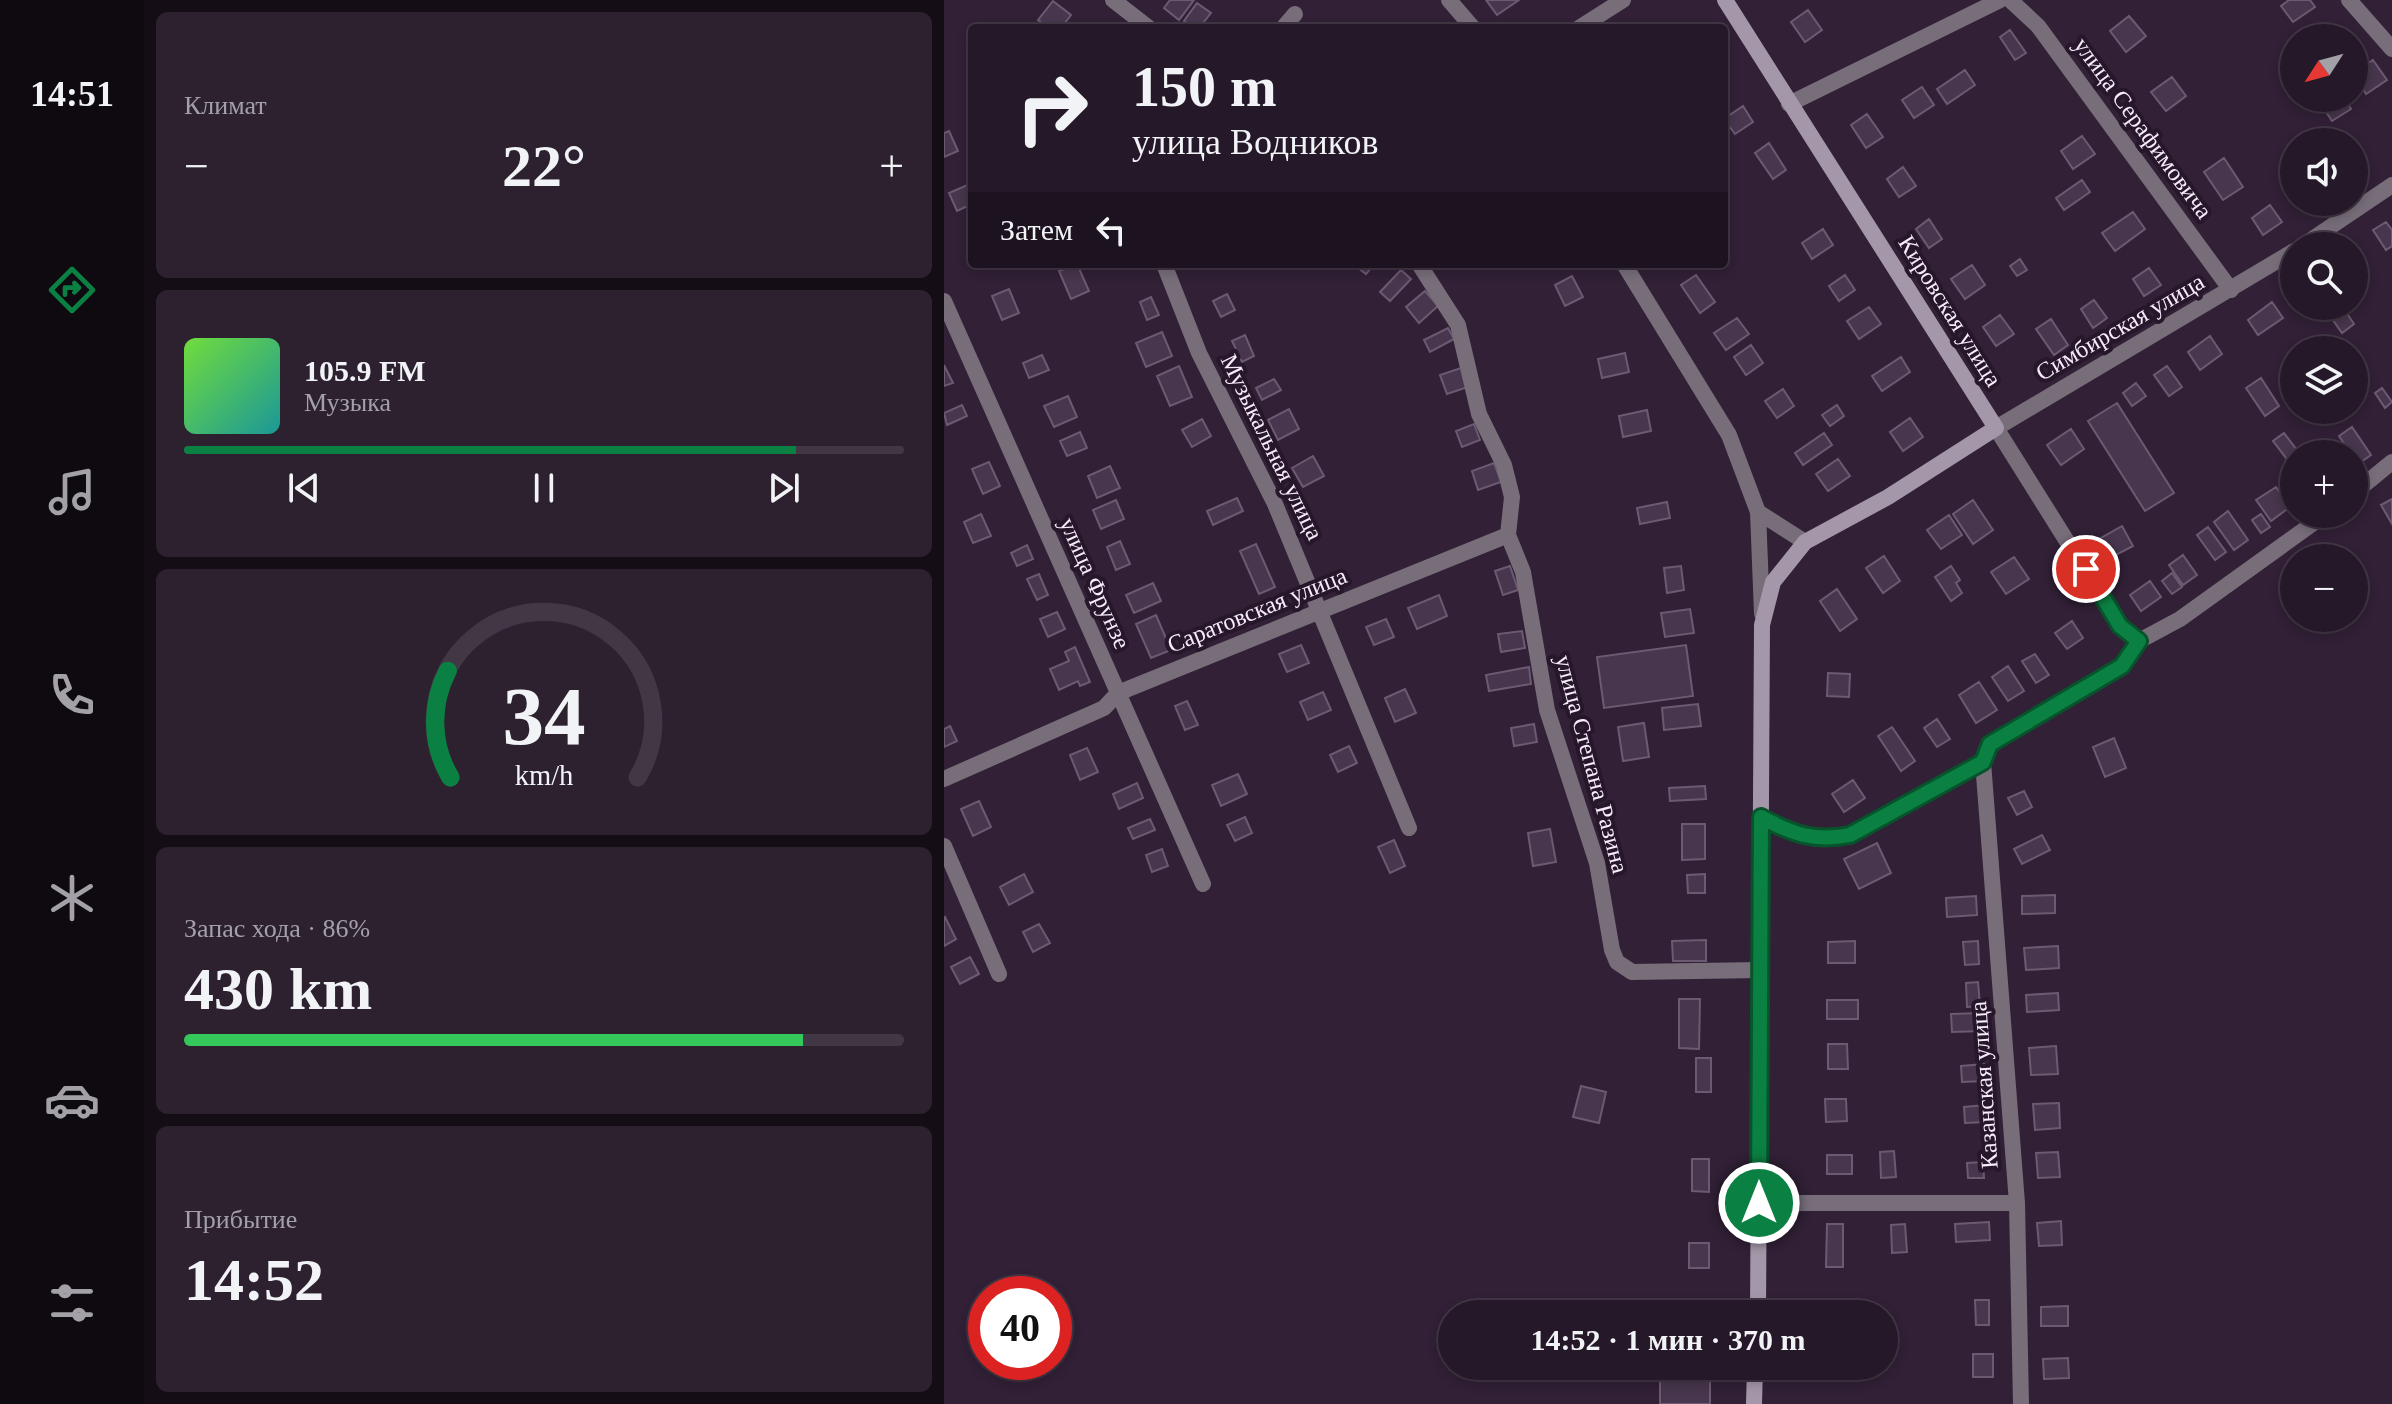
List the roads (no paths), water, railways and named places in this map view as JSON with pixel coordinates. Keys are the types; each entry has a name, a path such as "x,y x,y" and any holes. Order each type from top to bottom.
{"street":[{"path":"1113,0 1144,24"},
{"path":"1449,0 1470,24"},
{"path":"1585,24 1623,0"},
{"name":"Кировская улица","path":"1725,0 2120,626 2139,641"},
{"path":"1789,104 2000,0"},
{"name":"улица Серафимовича","path":"2010,0 2038,26 2231,290"},
{"path":"2349,0 2392,49"},
{"path":"1286,24 1295,14"},
{"path":"2323,232 2392,185"},
{"name":"Симбирская улица","path":"1805,542 1888,497 1996,428 2280,260"},
{"name":"Музыкальная улица","path":"1166,268 1199,353 1275,504 1409,828"},
{"name":"улица Степана Разина","path":"1422,268 1458,325 1479,414 1504,465 1512,497 1508,535 1523,572 1547,710 1597,863 1612,950 1617,962 1632,972 1760,970"},
{"path":"1626,268 1729,435 1758,512 1762,625 1758,1300"},
{"name":"улица Фрунзе","path":"944,301 1203,884"},
{"path":"2368,482 2392,462"},
{"path":"1758,512 1805,542 1773,582 1762,625"},
{"path":"1761,817 1795,836 1829,839 1850,835 1983,762 1990,744 2122,666 2139,641 2180,619 2307,528"},
{"name":"Саратовская улица","path":"944,779 1104,708 1118,693 1508,535"},
{"name":"Казанская улица","path":"1983,762 2017,1203 2021,1404"},
{"path":"944,846 999,974"},
{"path":"1759,1203 2017,1203"},
{"path":"1754,1404 1755,1380"}]}
